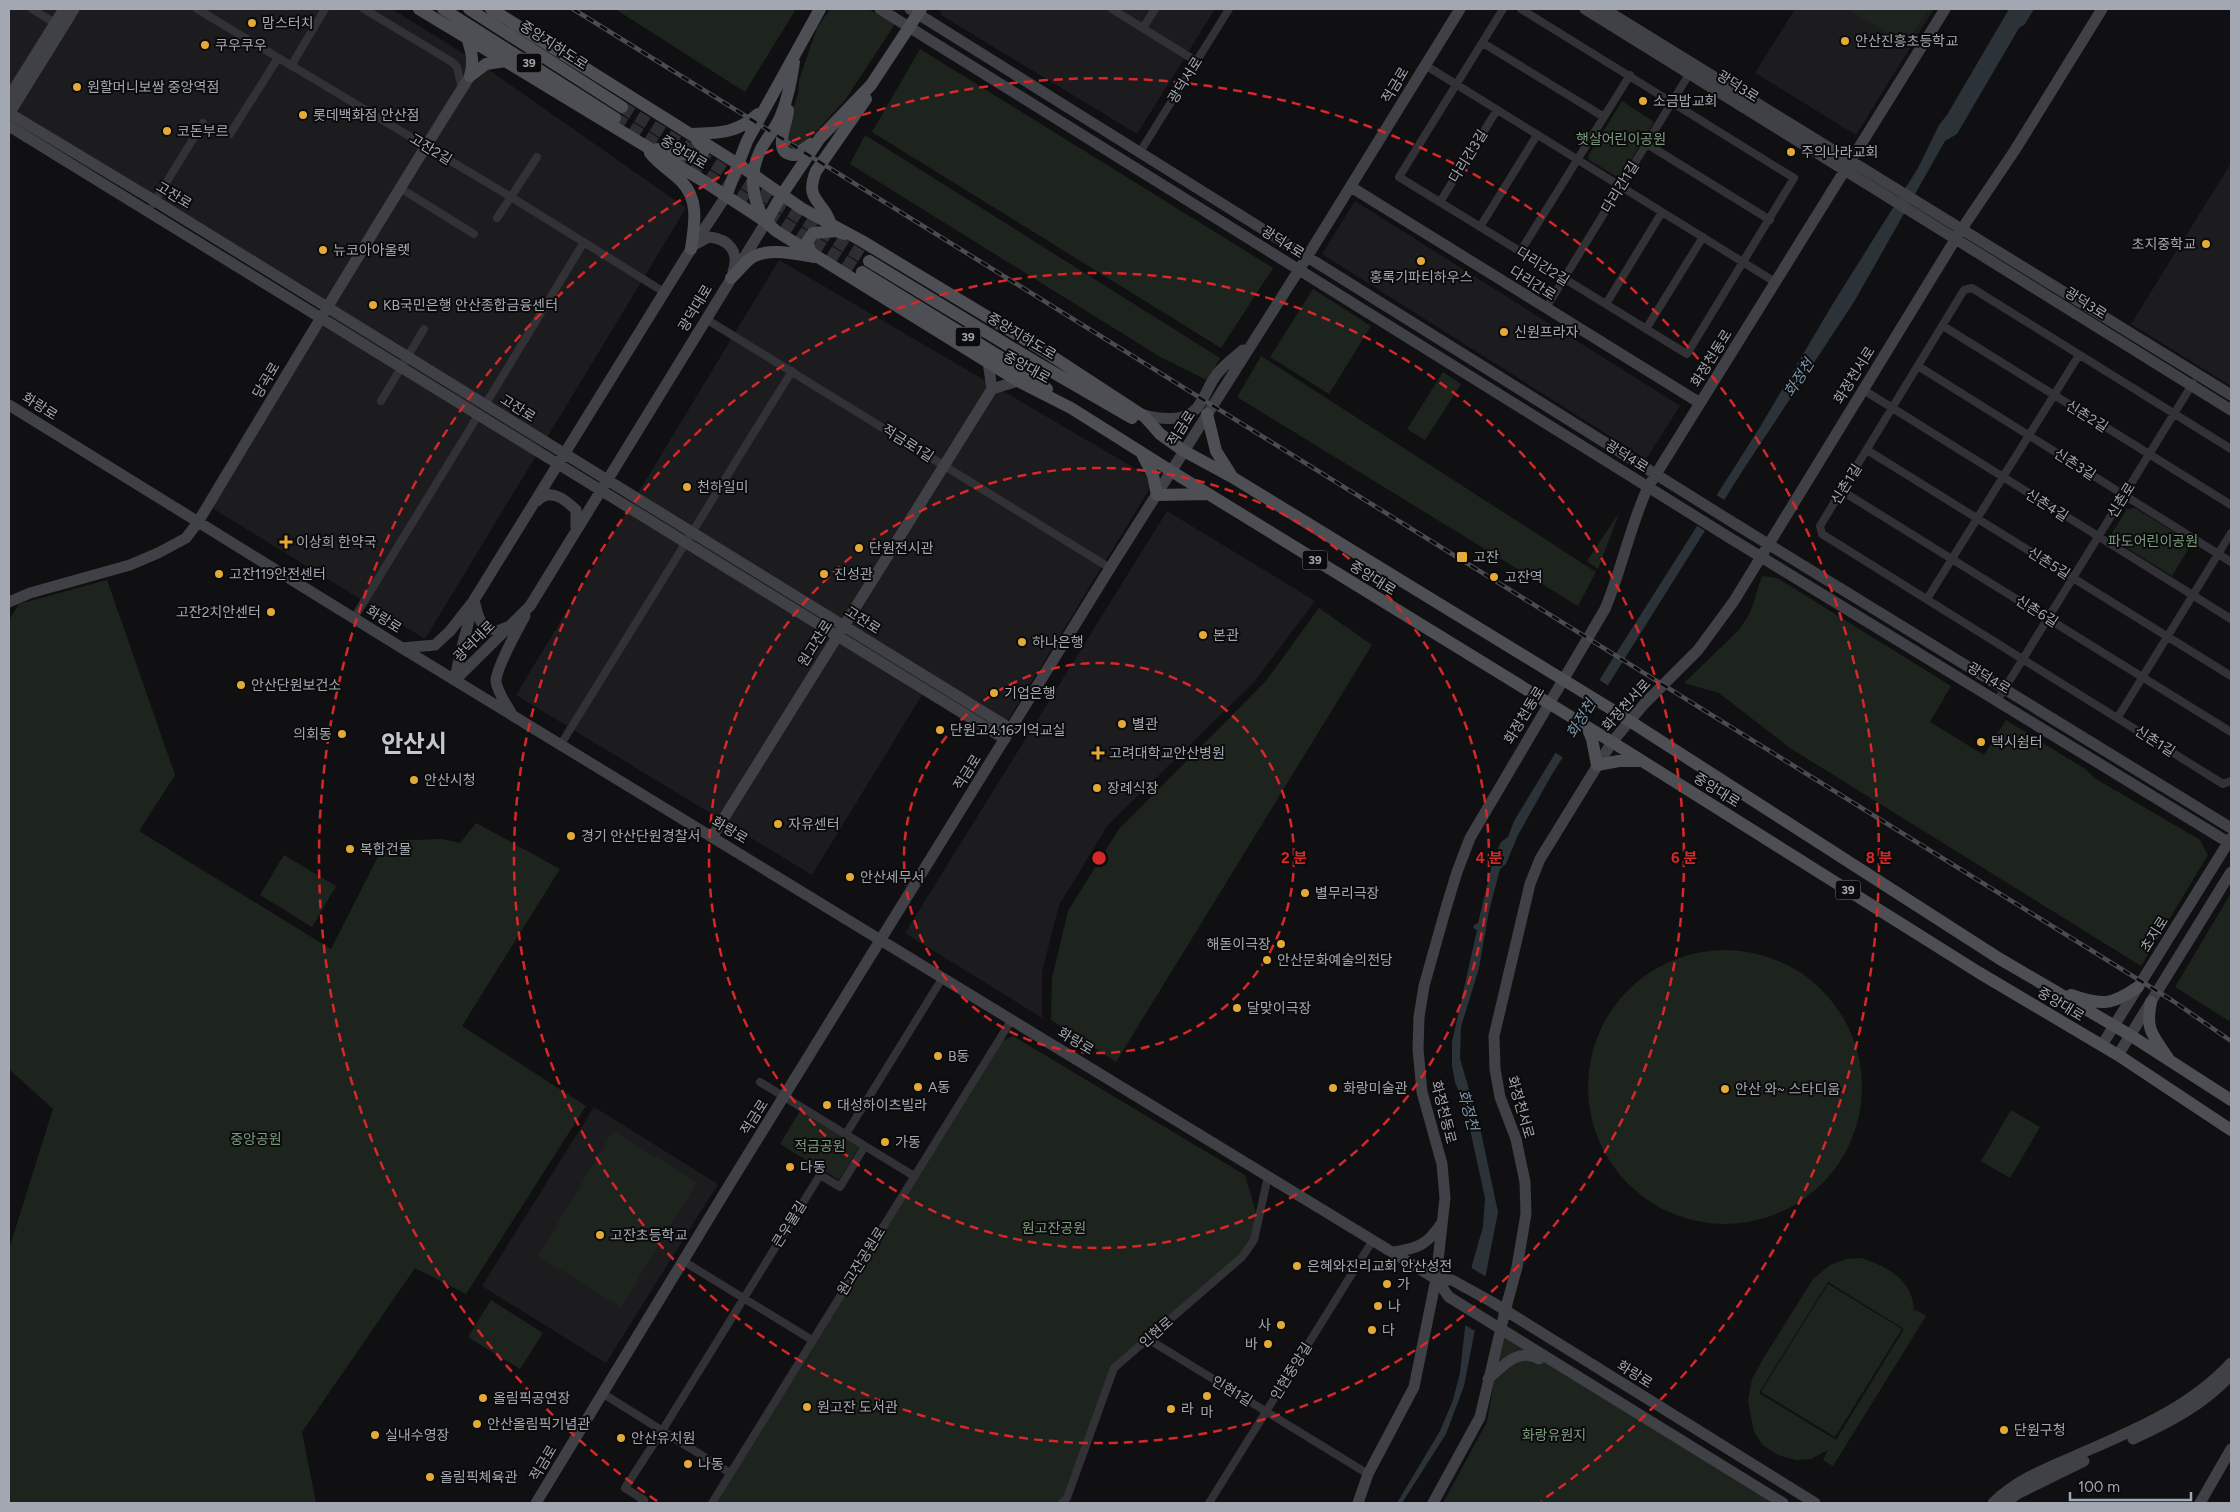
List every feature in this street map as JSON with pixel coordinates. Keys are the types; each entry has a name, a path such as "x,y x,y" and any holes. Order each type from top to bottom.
{"main road":[{"name":"중앙대로","path":"419,9 726,196 766,222 776,232 1018,381 1071,408 1561,711 1592,733 1612,742 1642,760 1970,967 2118,1054 2231,1130"},
{"name":"중앙지하도로","path":"443,9 619,113 469,9"},
{"name":"중앙대로","path":"491,9 738,164 781,196 830,222 1044,351 1140,414 1154,425 1160,434 1184,451 1232,477 1630,721 2046,987 2130,1035 2231,1100"},
{"name":"광덕대로","path":"726,196 747,141 820,9"},
{"name":"광덕대로","path":"766,222 820,138 871,84 910,27 916,10"},
{"path":"467,38 473,56 470,76"},
{"path":"795,54 788,115 781,144 784,151 791,155 798,154 820,138"},
{"path":"470,76 486,64 505,61"},
{"path":"830,222 828,215 812,195 813,179 820,164 865,100 871,84"},
{"path":"766,222 758,211 753,193 752,176 760,150 779,120 789,95"},
{"path":"691,134 721,133 736,130 748,124 764,109"},
{"path":"646,147 700,158 704,154 704,148 691,134"},
{"path":"646,147 661,166 682,182 692,199 696,214 691,249"},
{"path":"816,255 807,242 813,233 836,231 862,241"},
{"path":"731,278 751,258 762,253 816,255"},
{"name":"중앙지하도로","path":"1071,408 1028,374 866,266 1160,434"},
{"path":"1207,414 1216,452 1232,477"},
{"path":"1141,452 1153,475 1157,495 1208,494"},
{"path":"1592,733 1597,765 1642,760"},
{"path":"2046,987 2098,1004 2113,1002 2138,987"},
{"path":"2151,1002 2148,1018 2150,1028 2173,1064"}],"street":[{"path":"32,9 55,23"},
{"path":"9,97 64,9"},
{"path":"9,114 74,9"},
{"name":"고잔2길","path":"197,9 511,197 664,292"},
{"path":"291,66 325,9"},
{"path":"364,9 452,62 456,67 462,89"},
{"name":"광덕4로","path":"880,9 1730,538 2230,841"},
{"path":"1112,9 1198,62"},
{"path":"1143,28 1155,9"},
{"name":"광덕서로","path":"1140,152 1198,62 1229,9"},
{"name":"적금로","path":"536,1503 1011,728 1351,187 1460,9"},
{"name":"다리간2길","path":"1503,9 1399,177 1687,354 1794,178 1630,75 1520,9"},
{"name":"광덕3로","path":"1585,9 1692,69"},
{"name":"광덕3로","path":"1604,9 1692,69 1929,215 2231,410"},
{"name":"화정천동로","path":"1358,1503 1368,1474 1414,1387 1436,1278 1444,1198 1442,1164 1422,1092 1418,1049 1424,986 1457,872 1470,838 1608,601 1620,572 1640,505 1648,487 1945,9"},
{"name":"화정천서로","path":"1433,1503 1480,1417 1500,1329 1518,1267 1526,1214 1525,1182 1516,1139 1498,1088 1495,1069 1494,1036 1530,884 1540,859 1612,742 1645,703 1660,690 1703,644 1734,601 1958,234 2015,150 2102,9"},
{"name":"광덕4로","path":"916,10 1769,545 2231,828"},
{"path":"1483,43 1604,117"},
{"path":"230,134 278,58"},
{"path":"1425,65 1775,282"},
{"name":"다리간1길","path":"1546,308 1692,69"},
{"path":"1520,252 1630,75"},
{"name":"당곡로","path":"9,602 30,593 130,565 186,538 198,522 327,307 470,76"},
{"name":"다리간3길","path":"1440,202 1497,110"},
{"name":"고잔로","path":"9,114 327,307 405,362"},
{"path":"148,211 203,123"},
{"name":"고잔로","path":"9,126 321,317 405,362 482,409 841,631 1005,739"},
{"path":"1480,227 1537,135"},
{"path":"1647,144 1770,220"},
{"path":"497,218 537,157"},
{"name":"다리간로","path":"1351,187 1700,403"},
{"path":"400,188 474,234"},
{"name":"광덕대로","path":"455,680 474,600 664,292 726,196"},
{"path":"1606,304 1662,212"},
{"name":"광덕대로","path":"455,680 473,664 488,645 530,606 766,222"},
{"name":"광덕3로","path":"1958,234 2231,395"},
{"path":"691,249 701,240 709,237 724,241 735,253 736,262 731,278"},
{"path":"1646,329 1703,237"},
{"path":"354,618 584,242"},
{"name":"신촌1길","path":"2231,449 1972,288 1964,290 1820,526 1822,534 2223,784 2231,781"},
{"name":"적금로1길","path":"706,319 1110,568"},
{"name":"신촌2길","path":"1943,326 2231,505"},
{"path":"381,401 424,329"},
{"name":"적금로","path":"1140,414 1161,419 1184,415 1196,409 1217,373 1255,338"},
{"path":"1927,599 2079,355"},
{"path":"988,362 992,389 1018,381"},
{"name":"신촌3길","path":"1918,366 2231,562"},
{"path":"561,744 792,372"},
{"name":"신촌로","path":"1997,701 2198,375"},
{"name":"원고잔로","path":"712,837 992,389"},
{"name":"신촌4길","path":"1862,389 2231,619"},
{"name":"화랑로","path":"9,405 402,648 1394,1252 1436,1278 1449,1297 1783,1503"},
{"name":"신촌5길","path":"1866,450 2231,676"},
{"name":"신촌6길","path":"1842,491 2231,732"},
{"path":"534,504 541,497 549,494 563,499 576,510 576,530"},
{"path":"2118,717 2231,533"},
{"path":"474,600 477,618 485,627 498,631 512,624"},
{"path":"402,648 435,645 450,631 474,600"},
{"path":"512,715 496,680 530,606"},
{"name":"고잔로","path":"841,631 1011,728"},
{"name":"초지로","path":"2102,1046 2230,841"},
{"path":"2118,1054 2231,872"},
{"path":"846,1134 943,977"},
{"name":"원고잔공원로","path":"712,1503 1012,1020"},
{"path":"760,1082 914,1176"},
{"name":"큰우물길","path":"641,1503 644,1500 625,1488 820,1175 840,1187 865,1146"},
{"name":"인현로","path":"1065,1501 1114,1368 1242,1257 1254,1240 1268,1176"},
{"path":"1394,1252 1414,1249 1430,1240 1442,1222"},
{"name":"인현중앙길","path":"1209,1503 1373,1240"},
{"path":"683,1261 812,1340"},
{"name":"화랑로","path":"1436,1278 1452,1280 1492,1302 1815,1503"},
{"name":"인현1길","path":"1148,1339 1368,1474"},
{"path":"1488,1379 1509,1360 1524,1354 1532,1355 1547,1364 1565,1369"},
{"path":"1992,1503 2022,1480 2136,1429 2173,1410 2195,1396 2231,1363"},
{"path":"2005,1503 2017,1494 2063,1470 2180,1417 2218,1389 2231,1375"},
{"path":"602,1393 730,1473"},
{"path":"2200,1503 2231,1449"},
{"path":"1065,1501 1075,1503"}],"shaded area":[{"path":"9,9 392,9 482,65 686,208 425,639 209,506 332,307 9,106"},
{"path":"940,9 1215,9 1137,134 941,15"},
{"name":"안산진흥초등학교","path":"1795,9 1934,9 1856,135 1755,73"},
{"name":"초지중학교","path":"2231,163 2231,386 2131,324"},
{"path":"1355,201 1680,406 1646,459 1322,254"},
{"path":"779,260 1155,480 996,740 922,695 812,875 516,695"},
{"name":"고려대학교안산병원","path":"1167,511 1315,601 1254,682 1108,825 1059,905 1042,972 1042,1018 905,933"},
{"name":"고잔초등학교","path":"594,1107 718,1184 606,1363 482,1286"}],"green space":[{"path":"615,9 796,9 745,92"},
{"path":"830,9 868,9 895,24 845,100 804,145 795,149 786,144 787,128 798,94 799,80 817,28"},
{"path":"1848,9 1928,9 1909,40 1902,35 1898,40"},
{"path":"920,49 1273,268 1221,348 872,132"},
{"name":"햇살어린이공원","path":"1622,101 1654,122 1621,176 1617,177 1589,160 1588,156"},
{"path":"865,135 1220,358 1207,380 1162,358 850,164"},
{"path":"1313,289 1371,326 1329,394 1270,357"},
{"path":"1261,356 1596,572 1578,606 1237,397"},
{"path":"1443,372 1461,384 1425,440 1407,429"},
{"name":"파도어린이공원","path":"2135,508 2192,543 2172,576 2114,540 2112,533 2127,509"},
{"path":"1619,513 1598,569 1587,561"},
{"path":"1762,576 1777,578 1951,686 1930,722 1984,755 2006,720 2085,769 2096,779 2200,840 2208,855 2141,966 1790,748 1719,693 1684,683 1739,630 1750,613"},
{"name":"중앙공원","path":"107,580 175,775 139,831 331,949 386,841 442,839 460,843 476,823 560,869 462,1026 586,1106 466,1294 415,1268 302,1432 316,1503 9,1503 9,1249 53,1109 9,1069 9,620 19,604"},
{"path":"1319,608 1372,645 1116,1062 1051,1020 1052,978 1068,911 1119,829 1266,681"},
{"path":"284,855 336,886 312,927 260,895"},
{"path":"2231,893 2231,1022 2175,987"},
{"name":"안산 와~ 스타디움","path":"1738,950 1778,960 1801,973 1822,990 1839,1011 1852,1034 1860,1060 1862,1087 1860,1114 1852,1140 1839,1163 1822,1184 1801,1201 1778,1214 1752,1222 1712,1224 1672,1214 1660,1208 1638,1193 1619,1174 1598,1140 1590,1114 1588,1074 1598,1034 1604,1022 1619,1000 1638,981 1672,960 1698,952"},
{"name":"원고잔공원","path":"1013,1036 1245,1175 1257,1216 1250,1254 1118,1368 1072,1490 1065,1503 713,1503 1002,1041"},
{"path":"2011,1110 2040,1127 2010,1178 1981,1161"},
{"name":"적금공원","path":"800,1111 859,1147 839,1180 780,1144"},
{"path":"613,1131 697,1182 621,1307 538,1256"},
{"path":"1861,1258 1889,1270 1904,1283 1909,1291 1913,1300 1914,1311 1916,1310 1926,1316 1833,1466 1823,1460 1828,1450 1811,1459 1796,1460 1778,1455 1763,1445 1754,1432 1748,1401 1752,1379 1813,1279 1830,1265 1846,1259","holes":["1828,1282 1904,1329 1836,1440 1759,1393"]},
{"path":"1828,1284 1902,1329 1835,1437 1761,1392"},
{"path":"491,1300 543,1333 520,1369 468,1337"},
{"name":"화랑유원지","path":"1504,1324 1791,1503 1443,1503 1487,1422"}],"water":[{"name":"화정천","path":"2009,9 2034,9 2025,24 2019,28 1957,134 1945,141 1854,302 1743,470 1551,776 1518,835 1506,864 1500,869 1489,911 1479,968 1461,1027 1460,1059 1479,1123 1498,1212 1464,1386 1446,1434 1402,1503 1397,1503 1440,1431 1453,1400 1460,1373 1472,1265 1483,1227 1485,1198 1466,1111 1455,1082 1452,1066 1452,1042 1477,930 1473,928 1478,923 1494,857 1501,842 1508,837 1514,821 1610,663 1760,427 1834,302 1918,168 1939,125 1947,115"}],"pier":[{"path":"1715,494 1726,501 1707,532 1696,525"},
{"path":"1598,679 1610,687 1565,759 1553,751"},
{"path":"1470,1267 1488,1278 1477,1332 1463,1324"}],"tunnel":[{"path":"622,107 869,261"},
{"path":"615,118 862,272"}],"railway":[{"path":"573,9 2173,1001 2231,1041"}],"place":[{"name":"맘스터치","path":"252,23"},
{"name":"안산진흥초등학교","path":"1845,41"},
{"name":"쿠우쿠우","path":"205,45"},
{"name":"원할머니보쌈 중앙역점","path":"77,87"},
{"name":"소금밥교회","path":"1643,101"},
{"name":"롯데백화점 안산점","path":"303,115"},
{"name":"코돈부르","path":"167,131"},
{"name":"주의나라교회","path":"1791,152"},
{"name":"초지중학교","path":"2206,244"},
{"name":"뉴코아아울렛","path":"323,250"},
{"name":"홍록기파티하우스","path":"1421,261"},
{"name":"KB국민은행 안산종합금융센터","path":"373,305"},
{"name":"신원프라자","path":"1504,332"},
{"name":"천하일미","path":"687,487"},
{"name":"이상희 한약국","path":"286,542"},
{"name":"단원전시관","path":"859,548"},
{"name":"고잔","path":"1462,557"},
{"name":"고잔119안전센터","path":"219,574"},
{"name":"진성관","path":"824,574"},
{"name":"고잔역","path":"1494,577"},
{"name":"고잔2치안센터","path":"271,612"},
{"name":"본관","path":"1203,635"},
{"name":"하나은행","path":"1022,642"},
{"name":"안산단원보건소","path":"241,685"},
{"name":"기업은행","path":"994,693"},
{"name":"별관","path":"1122,724"},
{"name":"단원고4.16기억교실","path":"940,730"},
{"name":"의회동","path":"342,734"},
{"name":"택시쉼터","path":"1981,742"},
{"name":"고려대학교안산병원","path":"1098,753"},
{"name":"안산시청","path":"414,780"},
{"name":"장례식장","path":"1097,788"},
{"name":"자유센터","path":"778,824"},
{"name":"경기 안산단원경찰서","path":"571,836"},
{"name":"복합건물","path":"350,849"},
{"name":"안산세무서","path":"850,877"},
{"name":"별무리극장","path":"1305,893"},
{"name":"해돋이극장","path":"1281,944"},
{"name":"안산문화예술의전당","path":"1267,960"},
{"name":"달맞이극장","path":"1237,1008"},
{"name":"B동","path":"938,1056"},
{"name":"A동","path":"918,1087"},
{"name":"화랑미술관","path":"1333,1088"},
{"name":"안산 와~ 스타디움","path":"1725,1089"},
{"name":"대성하이츠빌라","path":"827,1105"},
{"name":"가동","path":"885,1142"},
{"name":"다동","path":"790,1167"},
{"name":"고잔초등학교","path":"600,1235"},
{"name":"은혜와진리교회 안산성전","path":"1297,1266"},
{"name":"가","path":"1387,1284"},
{"name":"나","path":"1378,1306"},
{"name":"사","path":"1281,1325"},
{"name":"다","path":"1372,1330"},
{"name":"바","path":"1268,1344"},
{"name":"마","path":"1207,1396"},
{"name":"올림픽공연장","path":"483,1398"},
{"name":"원고잔 도서관","path":"807,1407"},
{"name":"라","path":"1171,1409"},
{"name":"안산올림픽기념관","path":"477,1424"},
{"name":"단원구청","path":"2004,1430"},
{"name":"실내수영장","path":"375,1435"},
{"name":"안산유치원","path":"621,1438"},
{"name":"나동","path":"688,1464"},
{"name":"올림픽체육관","path":"430,1477"}],"district":[{"name":"안산시","path":"414,744"}]}
